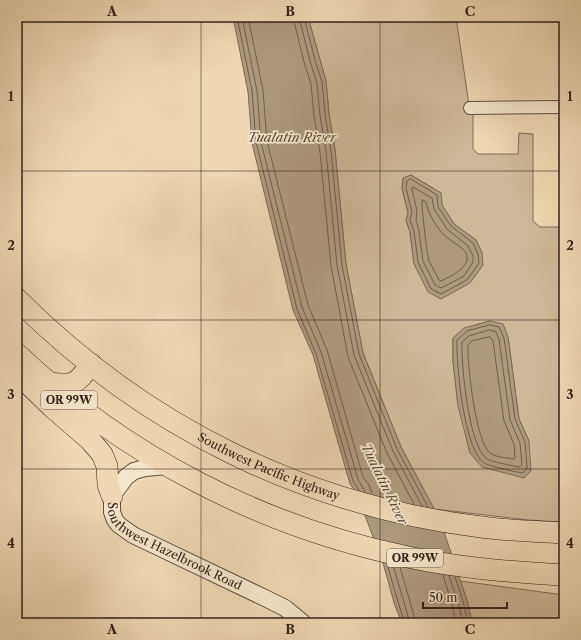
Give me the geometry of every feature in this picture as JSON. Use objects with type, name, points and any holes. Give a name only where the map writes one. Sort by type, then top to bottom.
[{"type":"highway","name":"Southwest Pacific Highway","points":[[17,299],[36,317],[117,385],[163,416],[199,436],[270,471],[343,498],[401,513],[471,526],[564,533]]},
{"type":"highway","name":"OR 99W","points":[[17,354],[49,383],[93,418],[143,452],[221,495],[301,528],[347,542],[407,557],[480,569],[564,575]]},
{"type":"highway","points":[[49,383],[63,385],[73,383],[79,380],[91,364]]},
{"type":"highway","points":[[17,373],[52,407],[90,440],[102,454],[107,466],[108,485],[112,496]]},
{"type":"street","points":[[470,108],[564,106]]},
{"type":"street","name":"Southwest Hazelbrook Road","points":[[166,466],[145,468],[134,471],[126,477],[112,496],[112,512],[119,525],[127,531],[285,608],[303,623]]},
{"type":"shaded area","points":[[308,17],[456,17],[469,105],[473,113],[473,149],[478,154],[518,154],[519,133],[533,134],[533,221],[540,227],[564,227],[564,522],[528,520],[434,509],[401,447],[363,353],[346,264],[335,150],[329,114],[326,81]],"holes":[[[411,175],[441,193],[442,205],[454,224],[476,240],[482,253],[414,264],[410,232],[406,220],[408,213],[402,188],[403,179]],[[490,321],[508,337],[519,419],[529,441],[458,406],[453,361],[453,338],[465,328]]]},
{"type":"shaded area","points":[[460,581],[564,595],[564,623],[472,623],[467,600]]},
{"type":"water","name":"Tualatin River","points":[[233,17],[308,17],[326,81],[329,114],[335,150],[346,264],[363,353],[401,447],[440,520],[467,600],[472,623],[402,623],[395,606],[383,563],[356,492],[350,484],[313,355],[293,310],[252,143],[248,92]]},
{"type":"water","points":[[411,175],[441,193],[442,205],[454,224],[476,240],[482,253],[483,265],[470,283],[441,299],[428,292],[414,264],[410,232],[406,220],[408,213],[402,188],[403,178]]},
{"type":"water","points":[[490,321],[503,324],[508,337],[519,419],[529,441],[531,471],[524,478],[482,467],[470,453],[458,406],[453,361],[453,338],[464,328]]}]
